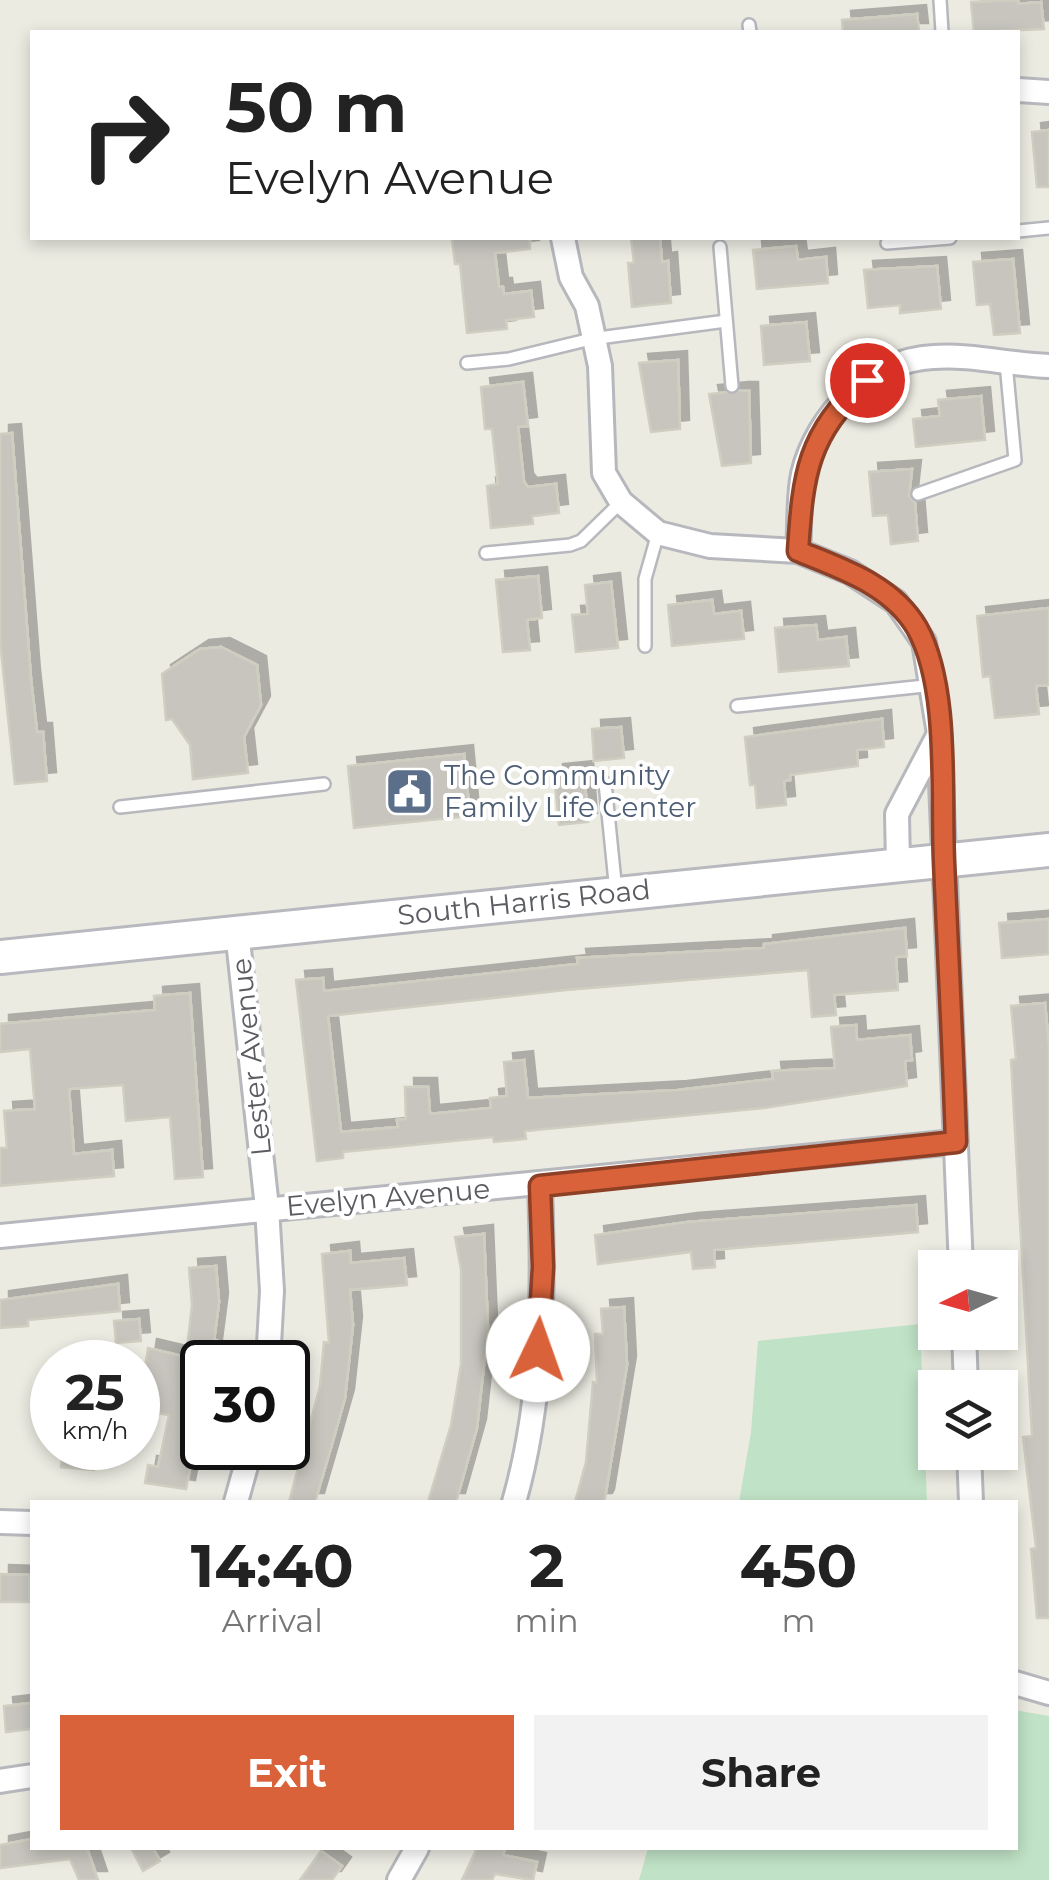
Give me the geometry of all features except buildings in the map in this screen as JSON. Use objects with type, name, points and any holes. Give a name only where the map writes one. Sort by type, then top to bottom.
[{"type":"main road","name":"South Harris Road","points":[[0,958],[1049,850]]},
{"type":"street","points":[[1020,90],[1049,92]]},
{"type":"street","points":[[563,240],[572,276],[586,306],[600,366],[604,473],[621,502],[658,532],[710,546],[798,551],[850,572],[896,602],[924,642],[939,734],[959,1250]]},
{"type":"street","points":[[798,551],[804,474],[823,426],[859,387],[892,367],[932,356],[1049,366]]},
{"type":"street","points":[[898,864],[897,814],[939,734]]},
{"type":"street","name":"Lester Avenue","points":[[238,931],[267,1208],[272,1290],[269,1340]]},
{"type":"street","name":"Evelyn Avenue","points":[[0,1236],[267,1208],[540,1186],[956,1142]]},
{"type":"street","points":[[514,1500],[538,1350],[543,1267],[540,1186]]},
{"type":"street","points":[[237,1500],[245,1470]]},
{"type":"street","points":[[970,1470],[972,1500]]},
{"type":"street","points":[[0,1522],[30,1524]]},
{"type":"street","points":[[1018,1683],[1049,1693]]},
{"type":"street","points":[[0,1782],[30,1776]]},
{"type":"street","points":[[399,1880],[416,1850]]},
{"type":"lane","points":[[940,0],[942,30]]},
{"type":"lane","points":[[1020,231],[1049,228]]},
{"type":"lane","points":[[887,243],[925,240]]},
{"type":"lane","points":[[720,248],[732,386]]},
{"type":"lane","points":[[467,363],[509,359],[592,339],[726,321]]},
{"type":"lane","points":[[918,494],[1015,460],[1006,363]]},
{"type":"lane","points":[[486,553],[570,545],[582,540],[621,502]]},
{"type":"lane","points":[[645,646],[645,579],[658,532]]},
{"type":"lane","points":[[737,706],[934,685]]},
{"type":"lane","points":[[606,783],[616,892]]},
{"type":"lane","points":[[120,807],[324,784]]},
{"type":"green space","points":[[918,1324],[922,1370],[918,1370],[918,1470],[926,1470],[927,1500],[739,1500],[751,1432],[758,1341]]},
{"type":"green space","points":[[1018,1711],[1049,1716],[1049,1880],[639,1880],[647,1850],[1018,1850]]},
{"type":"place","name":"The Community Family Life Center","points":[[409,791]]},
{"type":"route","points":[[538,1350],[543,1267],[540,1186],[956,1142],[939,734],[930,662],[917,628],[896,602],[850,572],[798,551],[804,474],[823,426],[867,380]]}]
